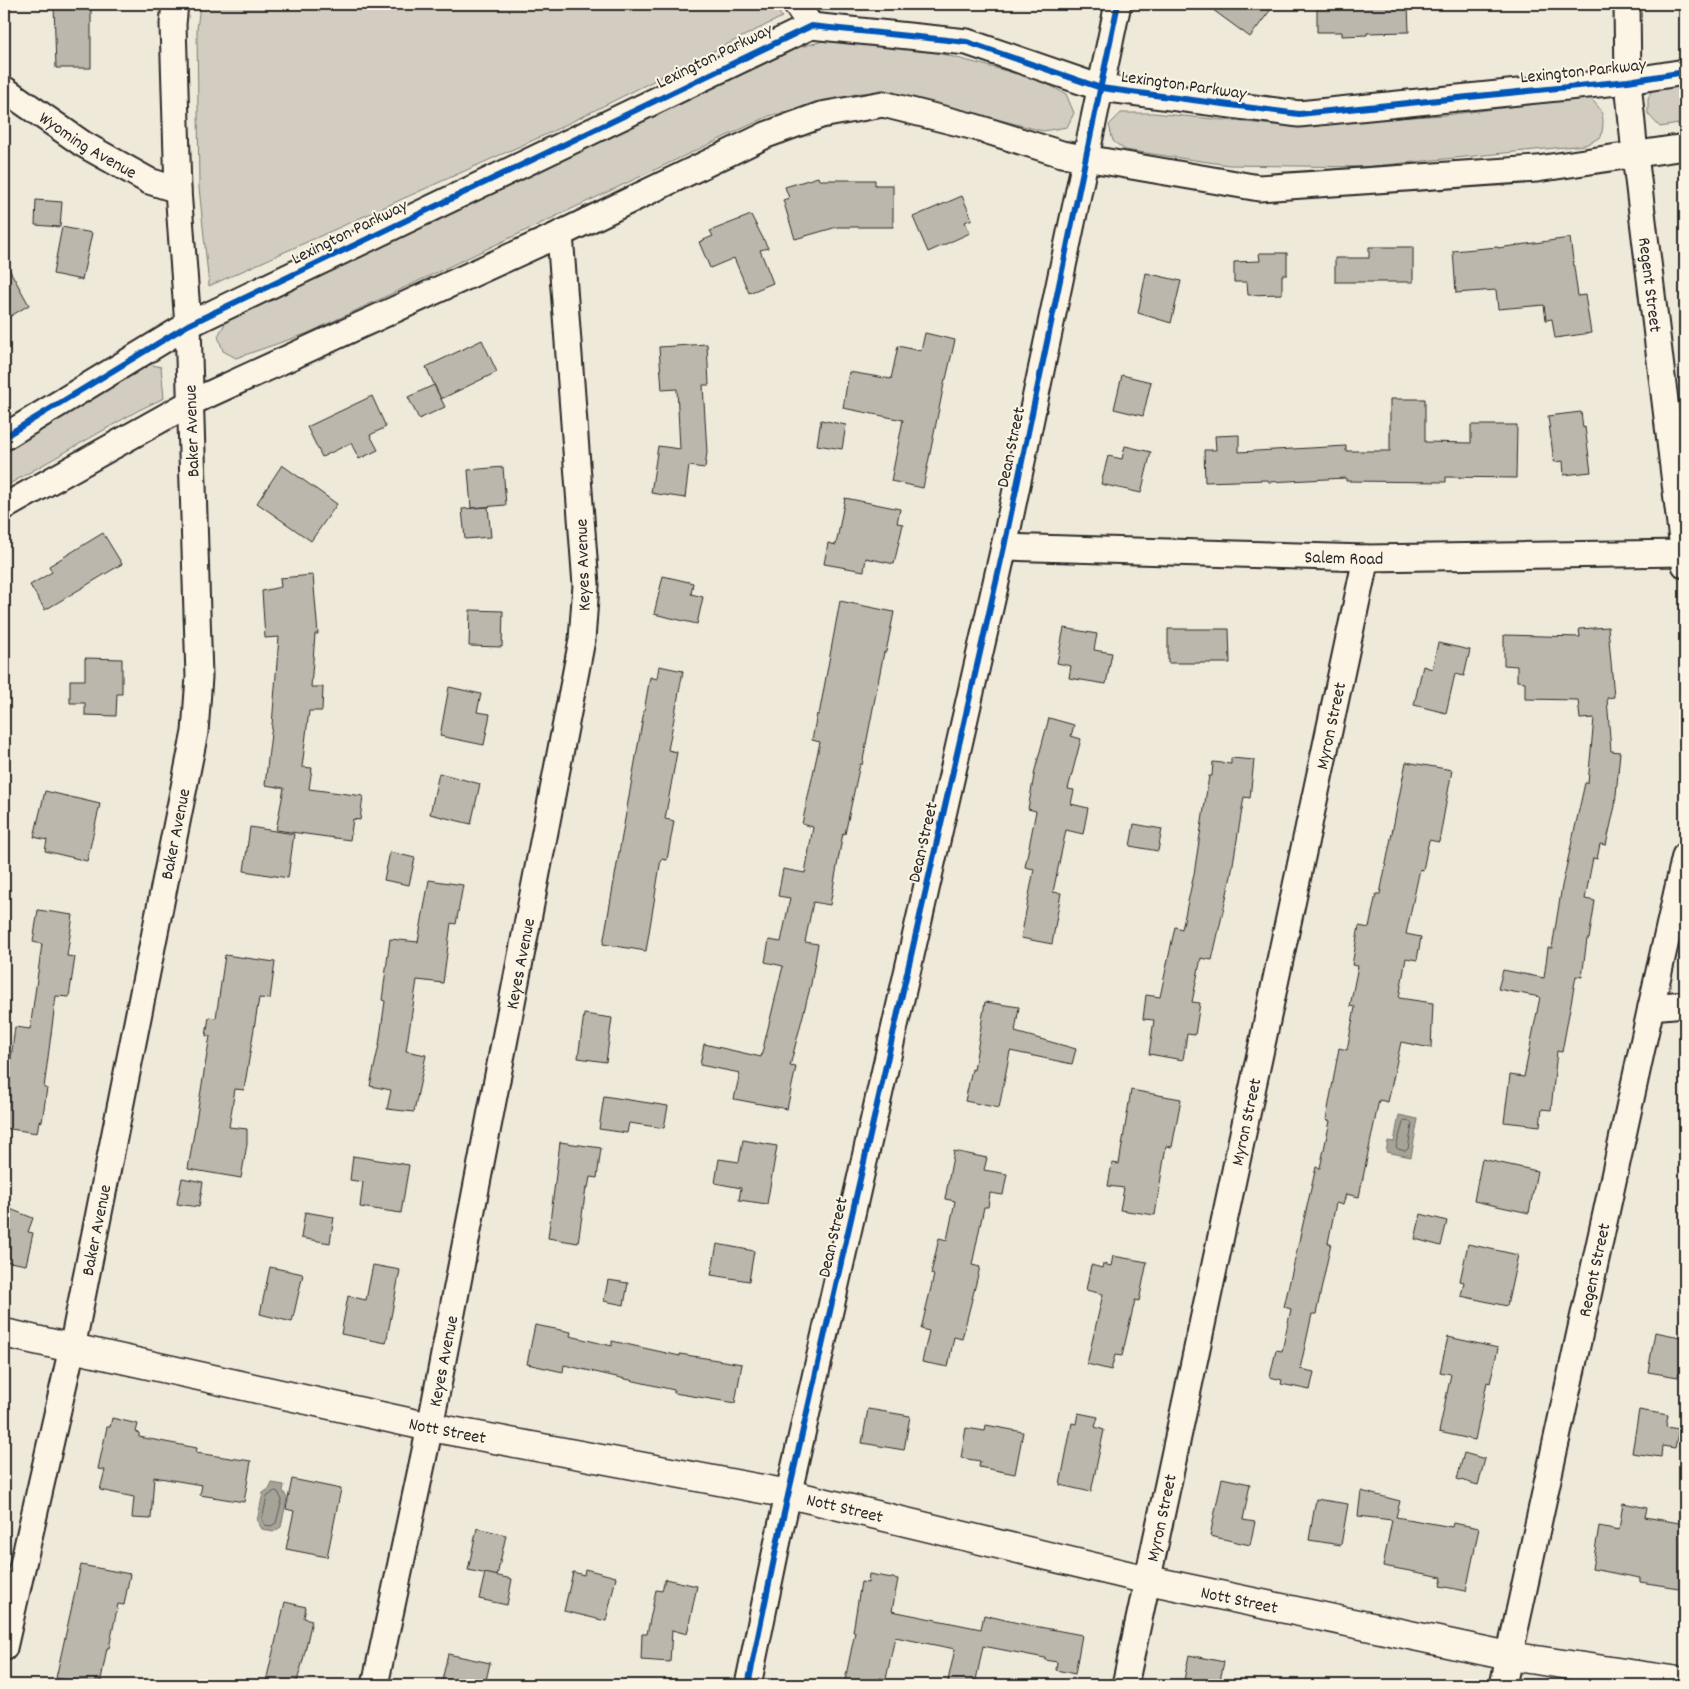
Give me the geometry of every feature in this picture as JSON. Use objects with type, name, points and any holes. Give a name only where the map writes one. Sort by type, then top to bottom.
[{"type":"main road","name":"Nott Street","points":[[4,1334],[430,1427],[789,1494],[1148,1580],[1509,1656],[1685,1682]]},
{"type":"street","name":"Baker Avenue","points":[[4,1648],[72,1348],[195,732],[198,676],[188,325],[178,190],[172,24],[175,4]]},
{"type":"street","points":[[796,4],[811,26]]},
{"type":"street","name":"Dean Street","points":[[748,1685],[789,1494],[1004,547],[1118,4]]},
{"type":"street","name":"Regent Street","points":[[1627,4],[1628,81],[1635,155],[1684,559]]},
{"type":"street","name":"Lexington Parkway","points":[[4,437],[188,325],[811,26],[967,42],[1101,88],[1298,114],[1628,81],[1685,72]]},
{"type":"street","name":"Wyoming Avenue","points":[[4,89],[83,144],[149,181],[178,190]]},
{"type":"street","points":[[4,508],[190,403],[560,234],[766,135],[821,115],[883,104],[976,127],[1062,154],[1259,188],[1537,169],[1685,147]]},
{"type":"street","name":"Keyes Avenue","points":[[375,1685],[430,1427],[582,640],[586,584],[560,234]]},
{"type":"street","name":"Salem Road","points":[[1004,547],[1366,558],[1684,559]]},
{"type":"street","name":"Myron Street","points":[[1125,1685],[1366,558]]},
{"type":"street","name":"Regent Street","points":[[1503,1685],[1685,856]]},
{"type":"street","points":[[1651,1007],[1685,1004]]},
{"type":"shaded area","points":[[200,4],[773,4],[782,17],[549,133],[209,286],[199,187],[197,30]]},
{"type":"shaded area","points":[[839,37],[938,53],[1037,79],[1066,94],[1074,113],[1067,127],[1043,131],[910,97],[860,93],[769,116],[308,333],[236,358],[223,351],[218,336],[227,320],[800,47]]},
{"type":"shaded area","points":[[1685,82],[1685,123],[1660,127],[1648,114],[1648,99],[1653,87]]},
{"type":"shaded area","points":[[1589,97],[1598,106],[1603,124],[1601,137],[1585,145],[1364,167],[1229,165],[1125,150],[1113,141],[1109,125],[1121,113],[1153,113],[1274,125],[1446,115]]},
{"type":"shaded area","points":[[148,364],[161,367],[164,398],[139,410],[4,487],[4,448]]},
{"type":"water","points":[[1399,1115],[1418,1119],[1411,1157],[1386,1152],[1388,1141],[1394,1142]]},
{"type":"water","points":[[272,1483],[284,1485],[283,1491],[287,1498],[281,1527],[273,1532],[262,1529],[257,1521],[263,1493],[270,1488]]},
{"type":"building","points":[[54,4],[91,4],[91,68],[56,68]]},
{"type":"building","points":[[1205,4],[1275,4],[1250,37]]},
{"type":"building","points":[[1317,4],[1408,4],[1409,32],[1367,33],[1367,35],[1342,36],[1342,32],[1317,32]]},
{"type":"building","points":[[818,177],[819,180],[875,180],[875,185],[893,185],[893,227],[837,227],[795,239],[783,200],[789,198],[785,187]]},
{"type":"building","points":[[962,196],[972,219],[965,222],[970,233],[928,252],[913,217]]},
{"type":"building","points":[[36,200],[62,202],[60,227],[35,225]]},
{"type":"building","points":[[751,215],[768,248],[760,250],[773,283],[749,293],[734,258],[710,268],[699,242],[713,236],[710,231]]},
{"type":"building","points":[[62,227],[92,233],[82,280],[53,274]]},
{"type":"building","points":[[1570,238],[1578,296],[1585,295],[1591,333],[1555,338],[1552,319],[1546,320],[1544,305],[1498,309],[1496,290],[1456,293],[1453,251],[1498,248]]},
{"type":"building","points":[[1369,247],[1413,247],[1413,282],[1335,282],[1335,258],[1369,258]]},
{"type":"building","points":[[1259,253],[1287,253],[1287,275],[1282,275],[1282,294],[1248,295],[1247,282],[1234,282],[1234,262],[1260,261]]},
{"type":"building","points":[[4,260],[29,305],[4,320]]},
{"type":"building","points":[[1146,273],[1181,281],[1171,323],[1138,313]]},
{"type":"building","points":[[925,333],[955,340],[945,379],[923,488],[891,481],[903,420],[843,408],[849,372],[891,379],[898,346],[921,351]]},
{"type":"building","points":[[482,340],[497,372],[441,399],[426,367]]},
{"type":"building","points":[[707,344],[709,385],[703,385],[707,452],[705,468],[689,466],[685,498],[651,493],[658,446],[680,449],[677,389],[662,390],[659,347]]},
{"type":"building","points":[[1122,375],[1151,382],[1143,416],[1114,409]]},
{"type":"building","points":[[434,385],[445,407],[419,419],[408,397]]},
{"type":"building","points":[[372,396],[386,427],[370,435],[378,450],[359,459],[351,443],[322,457],[307,427]]},
{"type":"building","points":[[1390,399],[1425,399],[1425,442],[1471,443],[1471,425],[1517,425],[1516,478],[1446,477],[1446,482],[1346,481],[1346,478],[1269,482],[1268,480],[1205,482],[1204,450],[1216,450],[1215,436],[1239,435],[1239,452],[1346,446],[1346,451],[1390,451]]},
{"type":"building","points":[[1581,412],[1591,472],[1564,475],[1563,461],[1554,462],[1548,416]]},
{"type":"building","points":[[821,420],[846,425],[842,449],[817,445]]},
{"type":"building","points":[[1125,446],[1151,452],[1141,493],[1101,484],[1108,456],[1122,459]]},
{"type":"building","points":[[282,465],[337,504],[311,541],[257,503]]},
{"type":"building","points":[[503,467],[506,505],[471,508],[468,470]]},
{"type":"building","points":[[845,498],[900,509],[897,523],[903,524],[894,564],[866,558],[864,571],[824,564],[828,543],[836,545]]},
{"type":"building","points":[[488,507],[491,537],[465,539],[462,509]]},
{"type":"building","points":[[103,533],[122,564],[45,610],[30,585],[52,572],[49,566]]},
{"type":"building","points":[[313,575],[318,634],[315,634],[311,687],[323,687],[322,711],[309,711],[302,767],[312,768],[309,789],[363,796],[360,820],[353,819],[350,840],[276,830],[284,788],[265,785],[279,637],[265,638],[262,591],[281,587],[280,578]]},
{"type":"building","points":[[663,576],[693,583],[691,594],[703,597],[697,624],[654,614]]},
{"type":"building","points":[[840,601],[894,612],[886,652],[884,652],[862,765],[860,764],[845,834],[843,833],[830,905],[813,902],[805,942],[818,944],[811,984],[790,1066],[796,1067],[787,1109],[734,1099],[740,1073],[700,1065],[704,1044],[761,1057],[783,966],[765,962],[769,940],[781,942],[790,898],[778,896],[783,869],[805,873],[813,827],[802,824],[820,742],[812,740],[817,714],[819,715]]},
{"type":"building","points":[[470,610],[503,611],[502,647],[469,646]]},
{"type":"building","points":[[1608,627],[1614,697],[1607,698],[1611,751],[1620,752],[1615,806],[1606,845],[1600,844],[1597,859],[1593,858],[1585,899],[1595,901],[1582,977],[1576,976],[1562,1052],[1557,1051],[1551,1110],[1542,1109],[1540,1126],[1504,1122],[1510,1075],[1524,1077],[1540,997],[1498,989],[1503,970],[1544,978],[1548,948],[1552,948],[1562,886],[1585,783],[1588,783],[1594,718],[1580,719],[1578,700],[1525,699],[1525,682],[1517,681],[1517,666],[1504,665],[1504,635],[1580,637],[1579,629]]},
{"type":"building","points":[[1064,628],[1097,634],[1094,650],[1112,653],[1106,684],[1069,678],[1071,666],[1057,663]]},
{"type":"building","points":[[1168,629],[1229,629],[1230,663],[1168,663]]},
{"type":"building","points":[[1438,643],[1470,650],[1464,676],[1455,674],[1446,713],[1414,705],[1423,666],[1432,669]]},
{"type":"building","points":[[85,658],[122,659],[122,694],[117,694],[116,716],[85,715],[85,703],[70,703],[70,680],[85,680]]},
{"type":"building","points":[[659,666],[683,671],[668,750],[677,752],[665,819],[674,821],[667,860],[661,859],[646,951],[603,944],[650,677],[657,679]]},
{"type":"building","points":[[449,687],[481,694],[477,712],[490,714],[484,745],[440,736]]},
{"type":"building","points":[[1049,718],[1074,725],[1071,736],[1081,739],[1068,789],[1074,790],[1071,804],[1088,808],[1083,834],[1066,830],[1053,892],[1061,893],[1052,944],[1021,938],[1034,869],[1025,867],[1036,811],[1028,809],[1035,770]]},
{"type":"building","points":[[1231,758],[1254,760],[1250,798],[1244,797],[1231,876],[1212,960],[1201,958],[1192,1002],[1200,1003],[1195,1035],[1187,1034],[1183,1060],[1149,1054],[1154,1020],[1143,1019],[1146,995],[1160,997],[1175,927],[1182,929],[1194,874],[1209,776],[1212,776],[1213,762],[1231,764]]},
{"type":"building","points":[[1406,762],[1452,770],[1439,842],[1429,840],[1423,870],[1420,869],[1406,934],[1421,937],[1417,960],[1406,958],[1399,998],[1433,1003],[1431,1048],[1401,1042],[1388,1102],[1379,1100],[1359,1197],[1346,1194],[1343,1205],[1336,1203],[1328,1243],[1331,1243],[1316,1314],[1312,1314],[1300,1369],[1314,1372],[1310,1390],[1281,1384],[1282,1380],[1270,1377],[1276,1350],[1282,1351],[1291,1309],[1284,1307],[1316,1167],[1320,1168],[1330,1121],[1326,1120],[1339,1048],[1347,1050],[1355,1007],[1350,1006],[1358,966],[1352,965],[1359,926],[1369,928],[1376,894],[1380,894]]},
{"type":"building","points":[[439,773],[480,784],[471,824],[430,814]]},
{"type":"building","points":[[45,791],[100,804],[87,861],[45,851],[47,840],[34,837]]},
{"type":"building","points":[[1134,824],[1162,829],[1158,851],[1130,846]]},
{"type":"building","points":[[250,827],[294,834],[288,878],[244,871]]},
{"type":"building","points":[[390,852],[415,858],[409,885],[384,880]]},
{"type":"building","points":[[429,880],[463,885],[456,924],[451,923],[443,983],[417,980],[406,1051],[426,1055],[414,1112],[387,1109],[391,1090],[370,1086],[379,1045],[385,1001],[382,1000],[390,939],[418,942]]},
{"type":"building","points":[[38,910],[73,915],[67,956],[75,957],[69,997],[56,996],[44,1088],[47,1088],[42,1122],[39,1121],[37,1133],[4,1128],[4,1082],[8,1082],[15,1027],[30,1029],[42,944],[33,942]]},
{"type":"building","points":[[225,955],[275,962],[270,999],[259,998],[244,1090],[235,1089],[229,1127],[247,1129],[247,1144],[241,1178],[188,1169],[210,1036],[206,1036],[209,1017],[216,1018]]},
{"type":"building","points":[[985,1002],[1019,1007],[1015,1032],[1076,1049],[1072,1064],[1010,1051],[999,1108],[965,1101],[972,1069],[974,1070]]},
{"type":"building","points":[[584,1014],[612,1018],[606,1062],[578,1058]]},
{"type":"building","points":[[1131,1090],[1181,1099],[1172,1147],[1166,1146],[1155,1215],[1120,1210],[1124,1188],[1108,1186],[1112,1163],[1119,1164]]},
{"type":"building","points":[[604,1096],[668,1106],[664,1128],[629,1123],[627,1133],[599,1129]]},
{"type":"building","points":[[743,1140],[777,1146],[767,1204],[739,1200],[741,1188],[715,1183],[719,1159],[739,1162]]},
{"type":"building","points":[[560,1142],[601,1148],[597,1178],[590,1177],[588,1188],[586,1188],[578,1243],[548,1238]]},
{"type":"building","points":[[954,1151],[987,1158],[984,1170],[1007,1174],[1003,1195],[990,1193],[988,1207],[984,1207],[972,1265],[980,1267],[962,1339],[954,1337],[948,1367],[922,1362],[929,1331],[921,1329],[934,1275],[931,1274],[939,1238],[947,1240],[955,1201],[945,1199]]},
{"type":"building","points":[[353,1156],[409,1165],[401,1213],[360,1207],[363,1182],[350,1180]]},
{"type":"building","points":[[1482,1159],[1537,1171],[1529,1213],[1474,1201]]},
{"type":"building","points":[[182,1178],[203,1182],[199,1207],[177,1204]]},
{"type":"building","points":[[10,1209],[33,1218],[28,1232],[33,1233],[26,1265],[4,1261],[4,1227]]},
{"type":"building","points":[[305,1212],[334,1217],[330,1243],[301,1238]]},
{"type":"building","points":[[1421,1214],[1447,1221],[1441,1246],[1415,1239]]},
{"type":"building","points":[[717,1244],[754,1251],[749,1281],[711,1275]]},
{"type":"building","points":[[1468,1244],[1518,1255],[1507,1306],[1461,1296],[1464,1282],[1460,1281]]},
{"type":"building","points":[[1113,1256],[1147,1262],[1139,1301],[1135,1300],[1122,1356],[1115,1355],[1111,1370],[1087,1364],[1103,1294],[1086,1290],[1091,1265],[1102,1268],[1103,1264],[1111,1266]]},
{"type":"building","points":[[373,1265],[400,1270],[386,1343],[341,1334],[348,1296],[366,1300]]},
{"type":"building","points":[[270,1267],[303,1274],[292,1322],[260,1314]]},
{"type":"building","points":[[608,1280],[628,1283],[624,1305],[604,1301]]},
{"type":"building","points":[[535,1325],[571,1332],[570,1336],[612,1346],[612,1341],[680,1356],[680,1354],[742,1364],[735,1403],[674,1393],[674,1390],[564,1365],[563,1372],[527,1364]]},
{"type":"building","points":[[1655,1332],[1685,1338],[1685,1373],[1679,1372],[1678,1377],[1648,1372]]},
{"type":"building","points":[[1448,1337],[1498,1348],[1490,1383],[1487,1382],[1475,1440],[1439,1432],[1451,1374],[1440,1372]]},
{"type":"building","points":[[868,1409],[910,1416],[904,1450],[862,1443]]},
{"type":"building","points":[[1639,1410],[1668,1415],[1666,1427],[1679,1429],[1675,1448],[1662,1446],[1661,1457],[1632,1453]]},
{"type":"building","points":[[1078,1413],[1098,1417],[1095,1427],[1104,1430],[1091,1492],[1060,1485],[1072,1423],[1076,1424]]},
{"type":"building","points":[[112,1418],[138,1424],[136,1432],[139,1433],[139,1437],[197,1448],[196,1453],[251,1461],[244,1502],[200,1495],[202,1485],[154,1477],[151,1519],[132,1518],[134,1497],[100,1490],[105,1470],[98,1469],[107,1427],[110,1427]]},
{"type":"building","points":[[986,1425],[1023,1432],[1015,1474],[979,1467],[980,1461],[961,1458],[966,1428],[985,1431]]},
{"type":"building","points":[[1464,1453],[1485,1459],[1478,1485],[1457,1479]]},
{"type":"building","points":[[1222,1478],[1250,1484],[1243,1520],[1255,1522],[1250,1545],[1210,1536]]},
{"type":"building","points":[[292,1479],[341,1489],[327,1557],[286,1549],[294,1511],[286,1509]]},
{"type":"building","points":[[1361,1491],[1400,1501],[1396,1517],[1452,1527],[1453,1523],[1479,1528],[1466,1591],[1440,1586],[1442,1577],[1383,1566],[1392,1520],[1358,1516]]},
{"type":"building","points":[[1316,1499],[1348,1504],[1341,1545],[1309,1540]]},
{"type":"building","points":[[1623,1503],[1647,1508],[1645,1517],[1685,1524],[1685,1589],[1640,1582],[1640,1578],[1592,1569],[1599,1526],[1619,1530]]},
{"type":"building","points":[[477,1528],[506,1535],[497,1576],[468,1570]]},
{"type":"building","points":[[81,1565],[130,1574],[124,1605],[118,1604],[100,1685],[56,1678]]},
{"type":"building","points":[[585,1569],[616,1577],[606,1621],[564,1611],[573,1572],[584,1575]]},
{"type":"building","points":[[485,1573],[512,1579],[507,1605],[479,1599]]},
{"type":"building","points":[[869,1574],[898,1579],[892,1611],[981,1629],[984,1615],[1082,1635],[1075,1674],[1056,1670],[1057,1662],[1045,1660],[1045,1658],[983,1646],[975,1685],[947,1685],[955,1649],[895,1637],[886,1679],[880,1678],[879,1685],[844,1685],[855,1632],[853,1632],[861,1582],[868,1583]]},
{"type":"building","points":[[665,1579],[697,1586],[687,1634],[672,1630],[670,1662],[641,1660],[642,1634],[647,1634],[656,1590],[662,1591]]},
{"type":"building","points":[[285,1602],[306,1607],[304,1618],[312,1620],[303,1660],[296,1685],[265,1685]]},
{"type":"building","points":[[448,1654],[490,1663],[485,1685],[441,1685]]},
{"type":"building","points":[[1189,1655],[1224,1662],[1219,1685],[1183,1685]]},
{"type":"cycle path","points":[[748,1685],[779,1535],[1004,547],[1118,4]]},
{"type":"cycle path","points":[[4,437],[188,325],[811,26],[967,42],[1101,88],[1299,114],[1628,81],[1685,72]]}]
